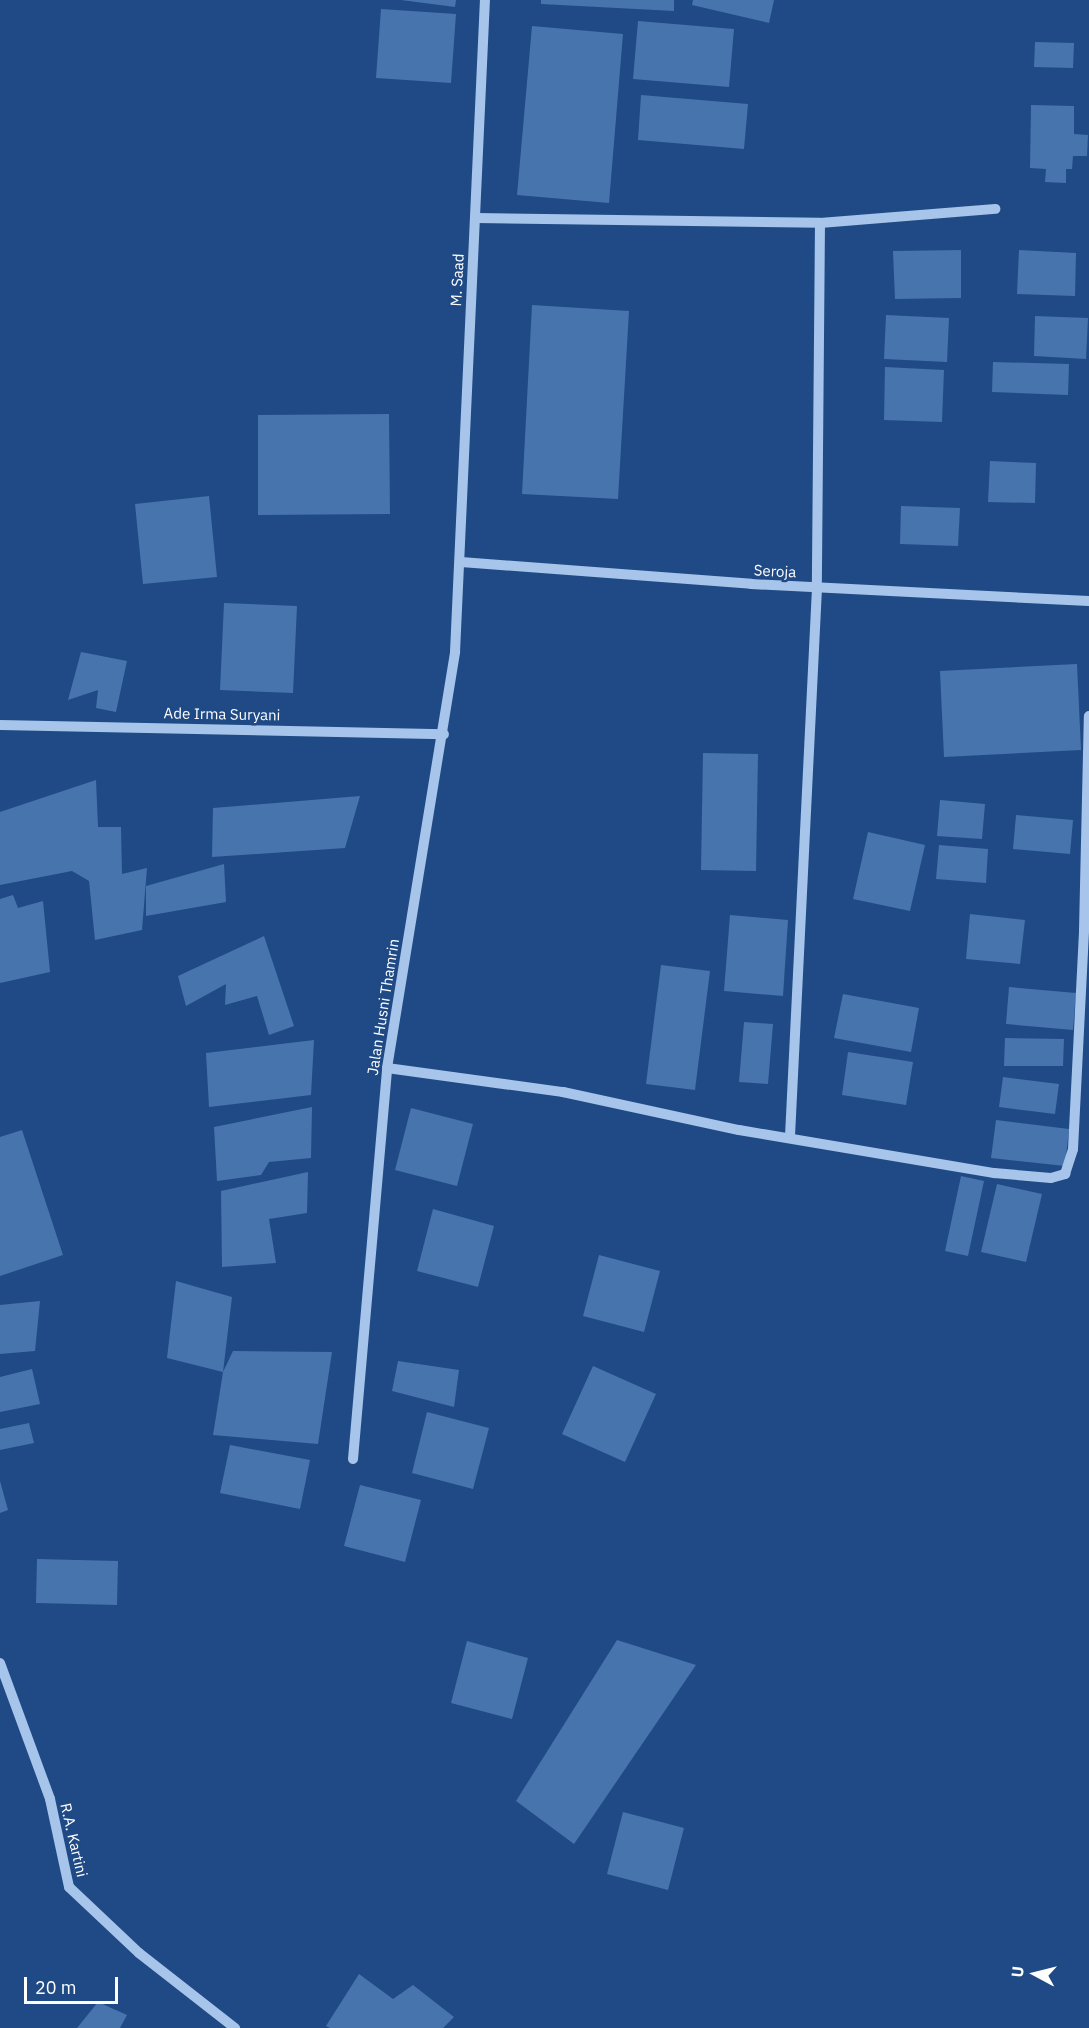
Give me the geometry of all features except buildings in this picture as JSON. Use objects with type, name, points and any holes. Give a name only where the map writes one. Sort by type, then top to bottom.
[{"type":"street","name":"M. Saad","points":[[461,562],[463,422],[476,218],[485,0]]},
{"type":"street","points":[[476,218],[820,223],[995,209]]},
{"type":"street","points":[[790,1136],[818,588],[820,223]]},
{"type":"street","name":"Seroja","points":[[461,562],[818,588],[1089,601]]},
{"type":"street","name":"Jalan Husni Thamrin","points":[[353,1460],[387,1068],[444,734],[461,562]]},
{"type":"street","points":[[387,1068],[562,1092],[739,1130],[790,1136],[994,1173],[1051,1178],[1065,1174],[1073,1149],[1084,930],[1089,716]]},
{"type":"street","name":"Ade Irma Suryani","points":[[0,725],[444,734]]},
{"type":"street","name":"R.A. Kartini","points":[[0,1663],[50,1800],[69,1887],[139,1953],[235,2028]]}]
